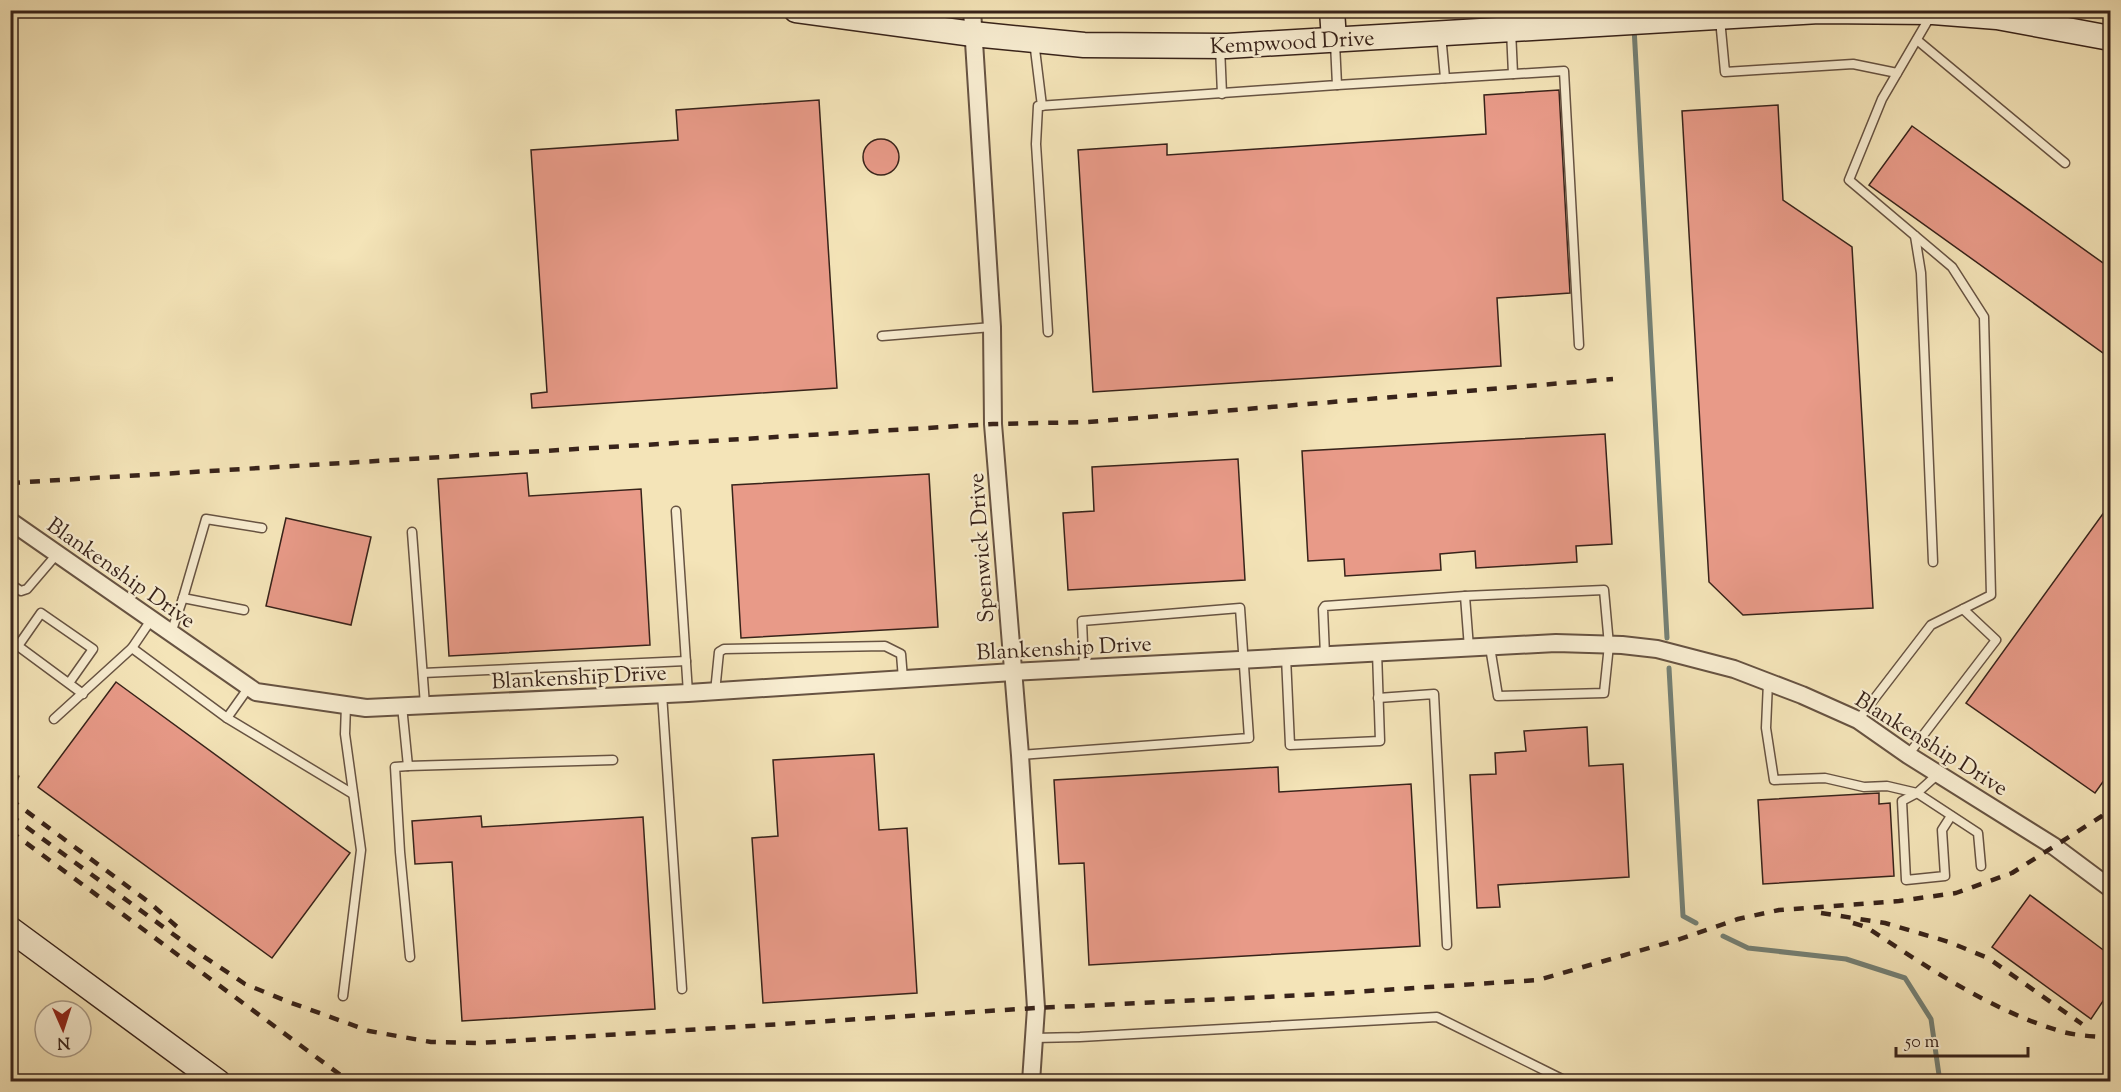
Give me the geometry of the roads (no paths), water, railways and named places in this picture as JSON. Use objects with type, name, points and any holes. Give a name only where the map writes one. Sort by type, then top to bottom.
[{"type":"main road","name":"Kempwood Drive","points":[[796,10],[973,22],[1034,40],[1084,45],[1220,46],[1622,23],[1719,14],[1818,11],[1933,12],[1997,17],[2110,38]]},
{"type":"main road","points":[[1332,10],[1334,40]]},
{"type":"main road","points":[[10,929],[218,1082]]},
{"type":"street","name":"Spenwick Drive","points":[[973,22],[992,327],[993,424],[1020,755],[1036,1008],[1031,1082]]},
{"type":"street","name":"Blankenship Drive","points":[[10,521],[256,692],[366,708],[715,692],[1013,672],[1556,643],[1657,649],[1734,669],[1858,720],[1908,755],[2055,847],[2110,888]]},
{"type":"lane","points":[[1858,720],[1931,625],[1991,595],[1984,317],[1952,267],[1849,180],[1882,99],[1933,12]]},
{"type":"lane","points":[[1719,14],[1725,72],[1852,64],[1897,73]]},
{"type":"lane","points":[[1511,29],[1514,74]]},
{"type":"lane","points":[[1441,33],[1445,78]]},
{"type":"lane","points":[[1034,40],[1042,106]]},
{"type":"lane","points":[[1334,40],[1337,85]]},
{"type":"lane","points":[[1917,40],[2065,163]]},
{"type":"lane","points":[[1220,46],[1222,94]]},
{"type":"lane","points":[[1048,332],[1036,144],[1038,106],[1564,71],[1579,345]]},
{"type":"lane","points":[[1915,236],[1921,273],[1933,562]]},
{"type":"lane","points":[[882,336],[992,327]]},
{"type":"lane","points":[[676,511],[688,693]]},
{"type":"lane","points":[[171,634],[206,519],[262,528]]},
{"type":"lane","points":[[412,532],[425,705]]},
{"type":"lane","points":[[10,584],[21,591],[27,589],[57,554]]},
{"type":"lane","points":[[1325,655],[1323,609],[1326,606],[1602,589],[1605,592],[1609,645],[1604,693],[1498,696],[1490,647]]},
{"type":"lane","points":[[1465,596],[1469,648]]},
{"type":"lane","points":[[183,598],[244,610]]},
{"type":"lane","points":[[1020,755],[1249,738],[1239,608],[1082,621],[1084,669]]},
{"type":"lane","points":[[1908,755],[1996,640],[1963,609]]},
{"type":"lane","points":[[69,683],[93,649],[42,613],[18,646],[83,694]]},
{"type":"lane","points":[[54,719],[132,648],[151,620]]},
{"type":"lane","points":[[715,692],[719,652],[724,649],[885,646],[901,654],[903,679]]},
{"type":"lane","points":[[132,648],[226,718],[353,794]]},
{"type":"lane","points":[[1286,657],[1290,745],[1380,741],[1377,652]]},
{"type":"lane","points":[[423,673],[686,661]]},
{"type":"lane","points":[[1768,682],[1766,728],[1774,780],[1825,778],[1864,787],[1887,786],[1917,793],[1978,833],[1981,866]]},
{"type":"lane","points":[[226,718],[249,687]]},
{"type":"lane","points":[[662,694],[682,989]]},
{"type":"lane","points":[[1378,698],[1434,694],[1447,945]]},
{"type":"lane","points":[[343,996],[361,850],[345,734],[346,705]]},
{"type":"lane","points":[[402,706],[408,766]]},
{"type":"lane","points":[[410,957],[399,852],[395,767],[613,760]]},
{"type":"lane","points":[[1938,773],[1917,793],[1902,801],[1906,880],[1945,876],[1942,830],[1951,816]]},
{"type":"lane","points":[[1034,1038],[1437,1017],[1568,1082]]},
{"type":"waterway","points":[[1634,27],[1667,638]]},
{"type":"waterway","points":[[1669,668],[1683,916],[1696,923]]},
{"type":"waterway","points":[[1723,936],[1748,948],[1846,959],[1905,978],[1931,1019],[1940,1082]]},
{"type":"railway","points":[[10,483],[993,424],[1088,422],[1613,379]]},
{"type":"railway","points":[[10,775],[19,778]]},
{"type":"railway","points":[[10,799],[150,903],[184,933]]},
{"type":"railway","points":[[10,815],[245,984],[369,1031],[431,1042],[479,1043],[1036,1008],[1306,995],[1538,980],[1677,940],[1738,919],[1779,910],[1899,901],[1956,893],[2012,873],[2102,816],[2110,807]]},
{"type":"railway","points":[[10,831],[350,1082]]},
{"type":"railway","points":[[1821,913],[1885,923],[1949,942],[1988,958],[2082,1024]]},
{"type":"railway","points":[[1853,923],[1866,927],[1960,986],[2009,1012],[2066,1033],[2110,1038]]}]
